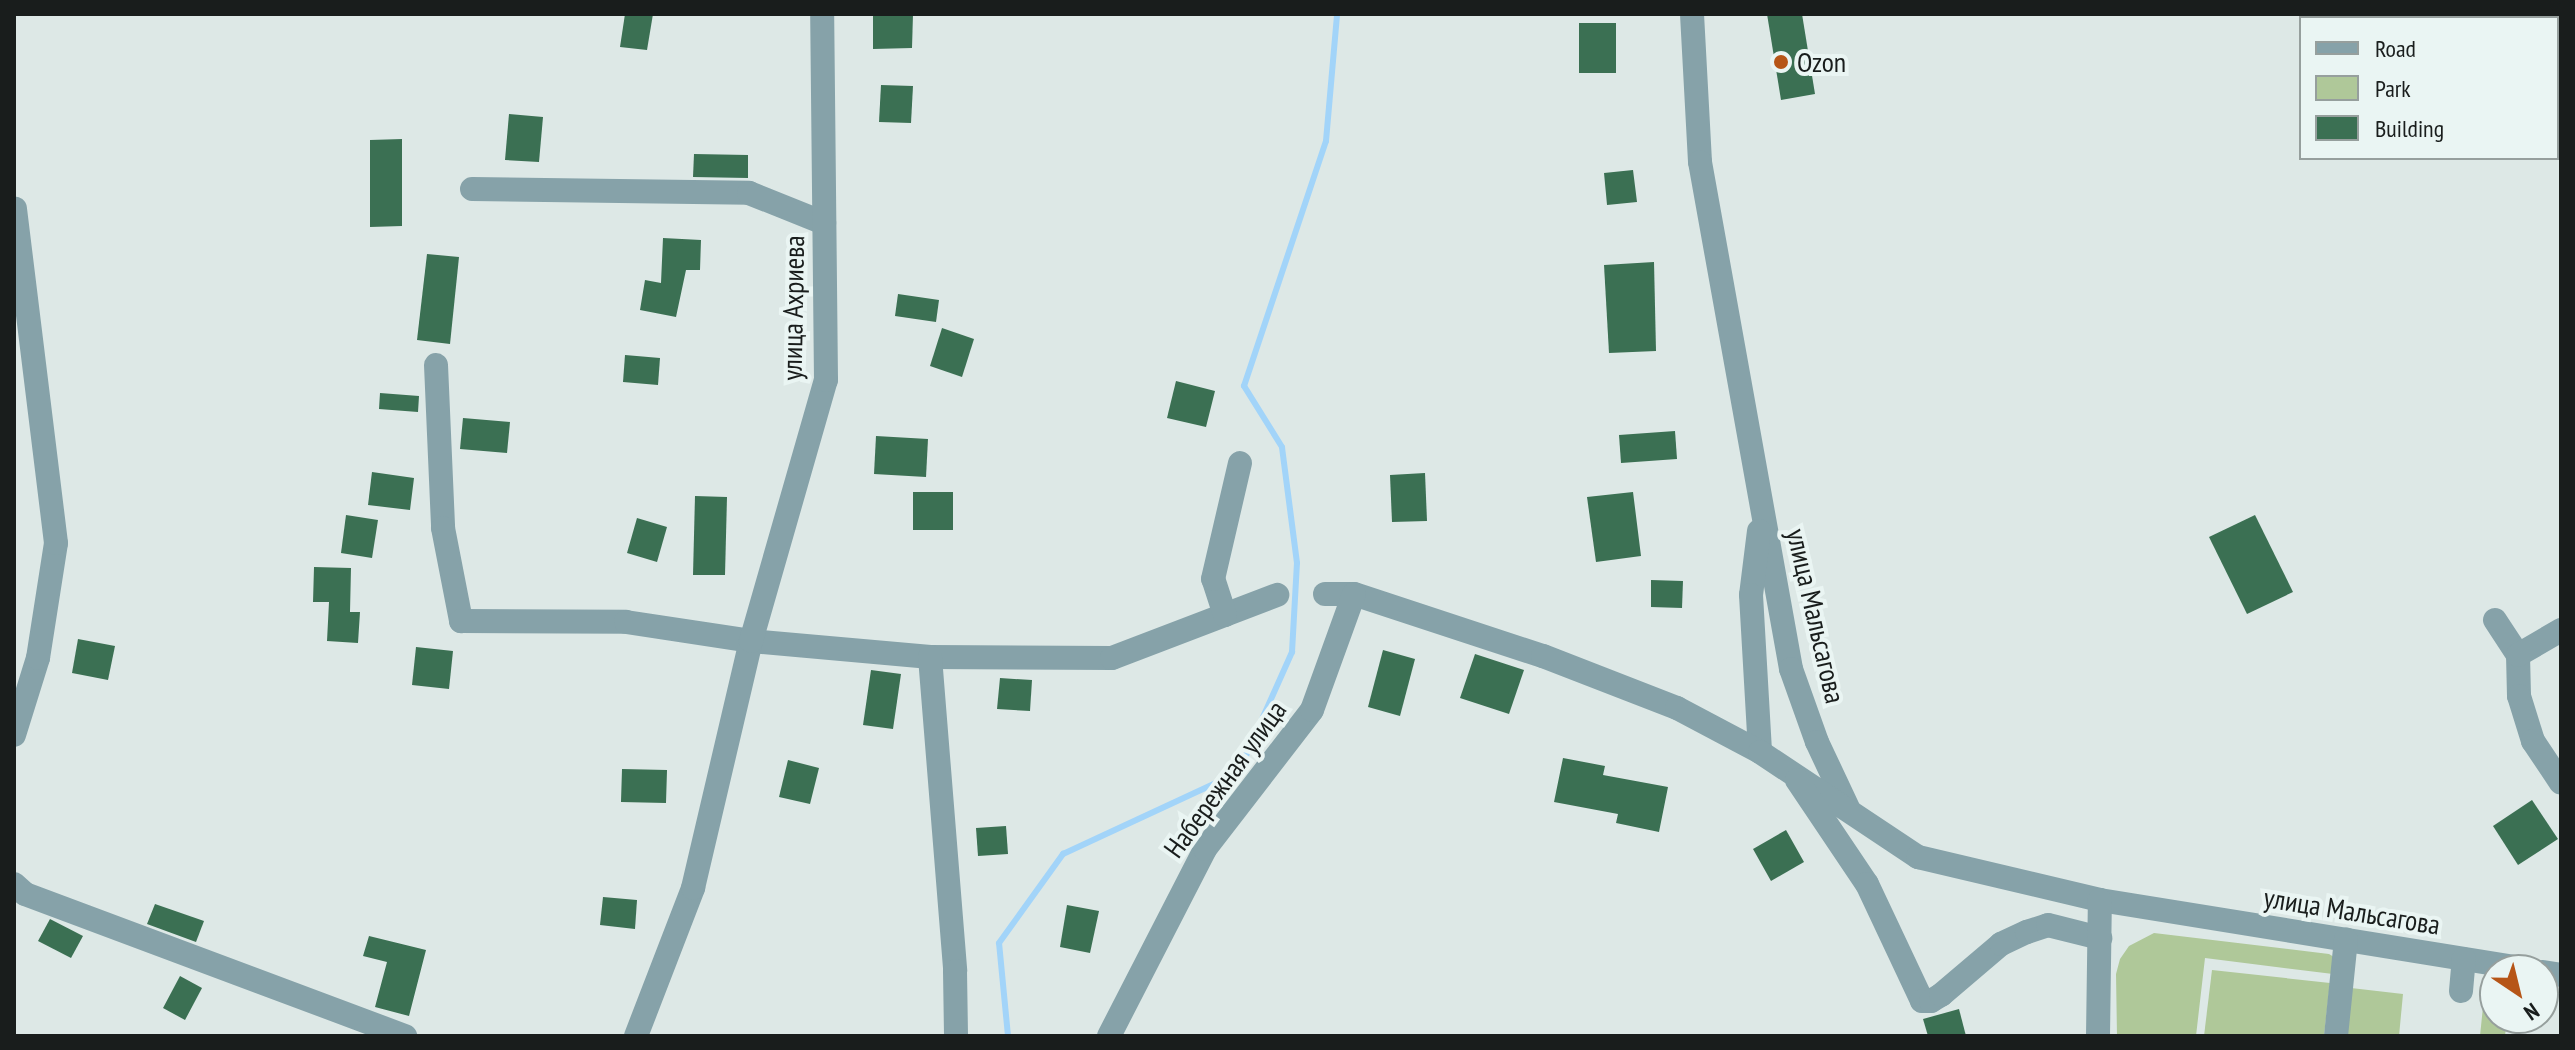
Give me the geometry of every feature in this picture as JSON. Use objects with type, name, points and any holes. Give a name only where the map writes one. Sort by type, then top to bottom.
[{"type":"street","name":"улица Мальсагова","points":[[1692,14],[1700,162],[1791,669],[1817,742],[1849,810],[1918,857],[2100,900],[2479,962]]},
{"type":"street","name":"улица Ахриева","points":[[636,1036],[693,888],[751,641],[826,380],[816,15]]},
{"type":"street","points":[[472,189],[749,193],[824,223]]},
{"type":"street","points":[[14,735],[38,658],[56,543],[15,208]]},
{"type":"street","points":[[436,365],[443,528],[461,621],[626,622],[751,641],[930,657],[1112,658],[1277,595]]},
{"type":"street","points":[[1225,615],[1213,579],[1240,463]]},
{"type":"street","points":[[1760,752],[1751,595],[1761,509]]},
{"type":"street","points":[[1325,594],[1354,594],[1588,673],[1677,708],[1760,752],[1849,810]]},
{"type":"street","name":"Набережная улица","points":[[1109,1036],[1205,849],[1312,710],[1354,594]]},
{"type":"street","points":[[2495,620],[2518,655],[2519,696],[2533,741],[2558,774]]},
{"type":"street","points":[[2518,655],[2561,630]]},
{"type":"street","points":[[930,657],[955,971],[956,1036]]},
{"type":"street","points":[[1793,774],[1867,884],[1922,1001],[1931,1001],[1941,995],[2001,944],[2027,932],[2048,925],[2100,938]]},
{"type":"street","points":[[14,884],[25,894],[405,1036]]},
{"type":"street","points":[[2098,1036],[2100,900]]},
{"type":"street","points":[[2336,1036],[2346,940]]},
{"type":"street","points":[[2461,991],[2464,959]]},
{"type":"green space","points":[[2154,933],[2329,954],[2334,957],[2333,974],[2205,958],[2196,1036],[2117,1036],[2116,974],[2120,959],[2129,946]]},
{"type":"green space","points":[[2212,970],[2330,983],[2324,1036],[2204,1036]]},
{"type":"green space","points":[[2351,988],[2403,994],[2399,1036],[2345,1036]]},
{"type":"green space","points":[[2480,1034],[2505,1034],[2505,1036]]},
{"type":"building","points":[[625,14],[653,14],[647,50],[620,47]]},
{"type":"building","points":[[873,14],[913,14],[912,48],[873,49]]},
{"type":"building","points":[[1767,14],[1802,14],[1815,94],[1781,100]]},
{"type":"building","points":[[1579,23],[1616,23],[1616,73],[1579,73]]},
{"type":"building","points":[[881,85],[913,86],[911,123],[879,122]]},
{"type":"building","points":[[509,114],[543,117],[539,162],[505,160]]},
{"type":"building","points":[[402,139],[402,226],[370,227],[370,140]]},
{"type":"building","points":[[694,154],[748,155],[748,178],[693,177]]},
{"type":"building","points":[[1633,170],[1637,202],[1607,205],[1604,173]]},
{"type":"building","points":[[663,238],[701,240],[700,270],[686,270],[676,317],[640,310],[645,280],[661,283]]},
{"type":"building","points":[[427,254],[459,257],[450,344],[417,340]]},
{"type":"building","points":[[1654,262],[1656,351],[1609,353],[1604,265]]},
{"type":"building","points":[[898,294],[939,300],[936,322],[895,316]]},
{"type":"building","points":[[942,328],[974,339],[962,377],[930,366]]},
{"type":"building","points":[[625,355],[660,358],[658,385],[623,382]]},
{"type":"building","points":[[1176,381],[1215,391],[1206,427],[1167,418]]},
{"type":"building","points":[[380,393],[419,396],[418,412],[379,409]]},
{"type":"building","points":[[463,418],[510,422],[507,453],[460,449]]},
{"type":"building","points":[[1675,431],[1677,459],[1621,463],[1619,435]]},
{"type":"building","points":[[876,436],[928,439],[926,477],[874,474]]},
{"type":"building","points":[[372,472],[414,478],[410,510],[368,505]]},
{"type":"building","points":[[1425,473],[1427,521],[1392,522],[1390,475]]},
{"type":"building","points":[[913,492],[953,492],[953,530],[913,530]]},
{"type":"building","points":[[1633,492],[1641,556],[1596,562],[1587,497]]},
{"type":"building","points":[[695,496],[727,497],[725,575],[693,575]]},
{"type":"building","points":[[346,515],[378,520],[372,558],[341,553]]},
{"type":"building","points":[[2255,515],[2293,592],[2247,614],[2209,537]]},
{"type":"building","points":[[637,518],[667,527],[657,562],[627,553]]},
{"type":"building","points":[[314,567],[351,568],[350,612],[360,612],[358,643],[327,641],[329,602],[313,602]]},
{"type":"building","points":[[1651,580],[1683,581],[1682,608],[1651,607]]},
{"type":"building","points":[[78,639],[115,646],[108,680],[72,673]]},
{"type":"building","points":[[416,647],[453,651],[449,689],[412,685]]},
{"type":"building","points":[[1383,650],[1415,659],[1400,716],[1368,707]]},
{"type":"building","points":[[1475,654],[1524,670],[1509,714],[1460,698]]},
{"type":"building","points":[[871,670],[901,674],[893,729],[863,725]]},
{"type":"building","points":[[1000,678],[1032,680],[1030,711],[997,709]]},
{"type":"building","points":[[1563,758],[1605,766],[1603,775],[1668,787],[1659,832],[1616,823],[1618,814],[1554,802]]},
{"type":"building","points":[[788,760],[819,768],[810,804],[779,797]]},
{"type":"building","points":[[622,769],[667,770],[666,803],[621,802]]},
{"type":"building","points":[[2532,800],[2558,839],[2518,865],[2493,826]]},
{"type":"building","points":[[1006,826],[1008,854],[978,856],[976,828]]},
{"type":"building","points":[[1786,830],[1804,862],[1771,881],[1753,849]]},
{"type":"building","points":[[603,897],[637,900],[635,929],[600,925]]},
{"type":"building","points":[[155,904],[204,921],[196,942],[147,924]]},
{"type":"building","points":[[1067,905],[1099,911],[1090,953],[1060,947]]},
{"type":"building","points":[[50,919],[83,936],[71,958],[38,941]]},
{"type":"building","points":[[369,936],[426,950],[409,1016],[375,1007],[387,962],[363,956]]},
{"type":"building","points":[[180,976],[202,988],[185,1020],[163,1008]]},
{"type":"building","points":[[1959,1009],[1966,1036],[1928,1036],[1923,1019]]},
{"type":"waterway","points":[[1008,1036],[999,943],[1063,854],[1227,778],[1246,755],[1292,652],[1297,563],[1282,447],[1244,386],[1326,141],[1337,14]]},
{"type":"place","name":"Ozon","points":[[1781,62]]}]
